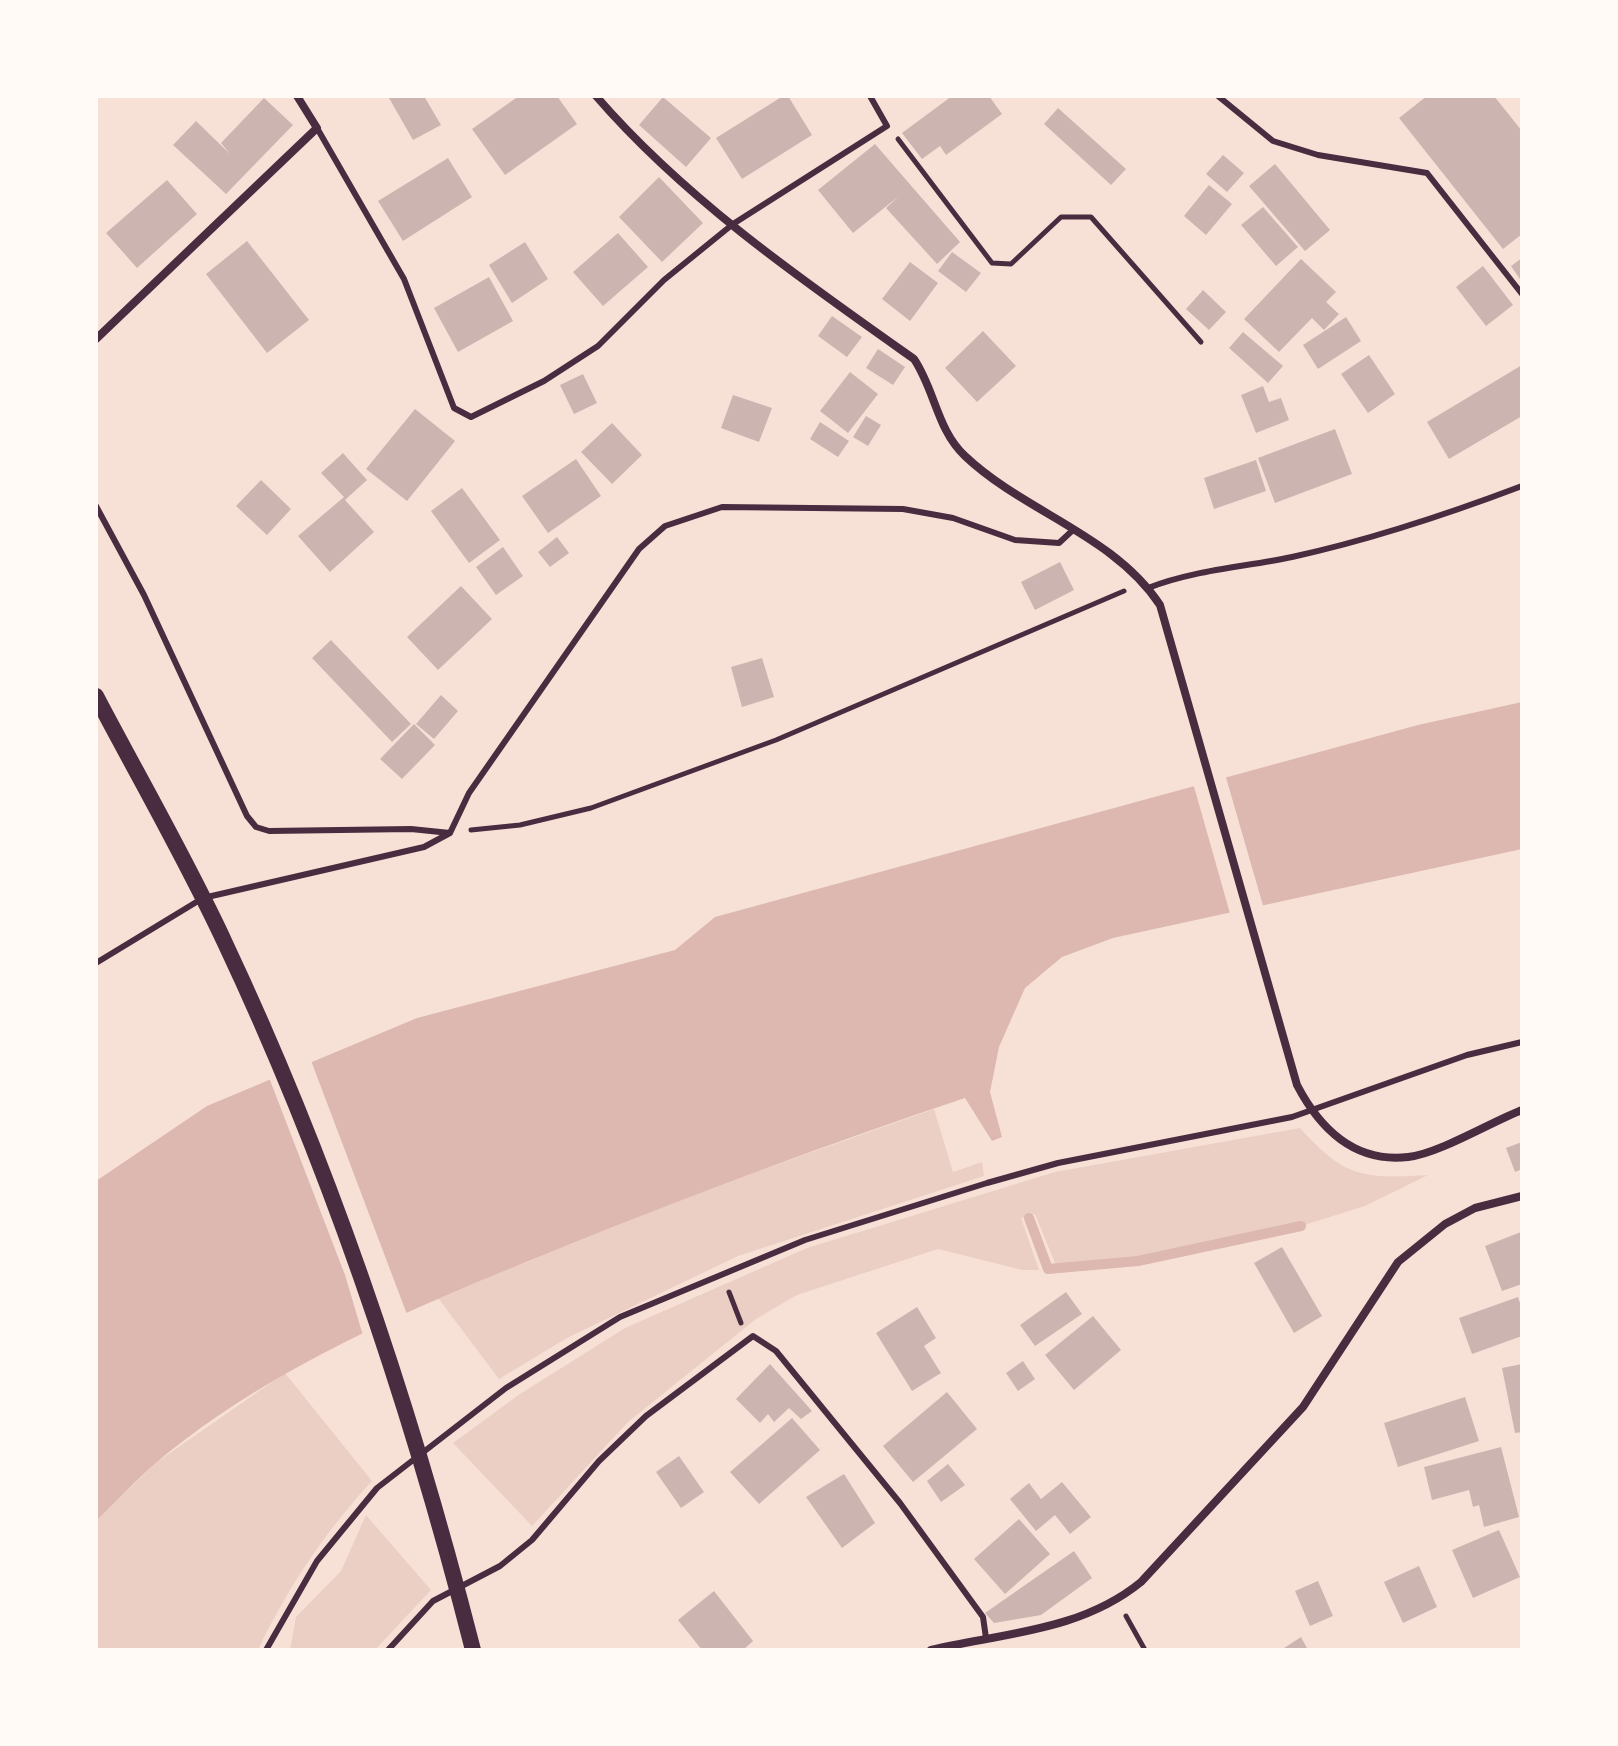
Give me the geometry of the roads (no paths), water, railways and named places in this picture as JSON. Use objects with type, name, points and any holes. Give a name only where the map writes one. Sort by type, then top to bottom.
[{"type":"main road","points":[[96,696],[225,942],[324,1174],[406,1404],[434,1497],[473,1650]]},
{"type":"street","points":[[96,339],[317,128],[297,96]]},
{"type":"street","points":[[596,96],[640,147],[733,224],[914,359],[923,373],[940,421],[963,454],[992,479],[1074,529],[1132,571],[1148,588],[1160,605],[1297,1085],[1311,1112],[1326,1130],[1349,1147],[1380,1156],[1410,1157],[1522,1110]]},
{"type":"street","points":[[931,1650],[1035,1631],[1116,1602],[1141,1582],[1303,1407],[1398,1262],[1445,1224],[1475,1208],[1522,1196]]},
{"type":"lane","points":[[317,128],[404,279],[454,408],[471,417],[544,381],[598,346],[664,280],[733,224],[887,126],[870,96]]},
{"type":"lane","points":[[1218,96],[1273,141],[1318,155],[1427,173],[1522,294]]},
{"type":"lane","points":[[1148,588],[1168,580],[1295,556],[1467,507],[1522,486]]},
{"type":"lane","points":[[96,506],[144,595],[247,816],[256,827],[269,831],[411,829],[450,833]]},
{"type":"lane","points":[[96,963],[203,898],[424,847],[450,833],[469,793],[630,562],[665,526],[722,507],[752,507],[903,509],[953,518],[1015,540],[1041,544],[1059,543],[1074,529]]},
{"type":"lane","points":[[266,1650],[317,1561],[345,1523],[377,1488],[506,1388],[620,1317],[805,1240],[1058,1163],[1311,1112],[1467,1055],[1522,1042]]},
{"type":"lane","points":[[388,1650],[433,1601],[500,1566],[532,1540],[599,1461],[646,1416],[753,1336],[776,1351],[900,1503],[983,1617],[986,1638]]},
{"type":"waterway","points":[[1029,1218],[1048,1269],[1138,1261],[1301,1226]]}]
